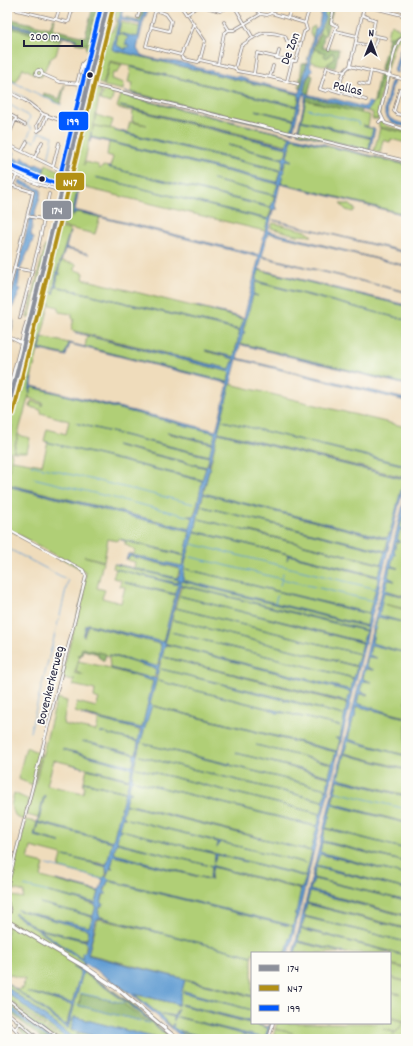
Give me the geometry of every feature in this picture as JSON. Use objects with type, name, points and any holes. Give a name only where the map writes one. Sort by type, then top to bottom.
[{"type":"highway","points":[[7,919],[83,966],[136,1003],[177,1039]]},
{"type":"main road","points":[[80,116],[85,84],[103,7]]},
{"type":"main road","points":[[7,413],[107,7]]},
{"type":"street","points":[[14,7],[17,10],[69,21],[73,7]]},
{"type":"street","points":[[56,19],[60,7]]},
{"type":"street","points":[[138,17],[141,7]]},
{"type":"street","points":[[158,11],[166,14],[171,22],[169,32],[152,27],[155,12],[158,11],[159,7]]},
{"type":"street","points":[[182,7],[193,25],[206,41],[200,60]]},
{"type":"street","points":[[186,14],[197,7]]},
{"type":"street","points":[[206,7],[220,11],[229,7]]},
{"type":"street","points":[[235,7],[253,38]]},
{"type":"street","points":[[255,7],[260,14]]},
{"type":"street","points":[[271,13],[273,7]]},
{"type":"street","points":[[288,18],[291,7]]},
{"type":"street","points":[[329,49],[337,26],[331,22],[334,7]]},
{"type":"street","points":[[340,92],[346,69],[350,66],[364,7]]},
{"type":"street","points":[[370,7],[406,16]]},
{"type":"street","points":[[391,7],[398,7],[406,10]]},
{"type":"street","name":"De Zon","points":[[287,81],[292,61],[296,61],[304,32],[307,30],[305,23],[309,10]]},
{"type":"street","points":[[218,64],[224,33],[229,30],[234,30],[260,14],[267,15],[271,13],[305,23]]},
{"type":"street","points":[[362,16],[374,18],[371,34],[377,38],[386,38]]},
{"type":"street","points":[[224,22],[229,30]]},
{"type":"street","points":[[182,55],[193,25]]},
{"type":"street","name":"De Zon","points":[[152,27],[146,46],[182,55],[184,59],[190,61],[198,62],[200,60],[235,68],[237,71],[254,73],[298,84]]},
{"type":"street","points":[[235,68],[239,49],[253,38],[268,31],[285,36],[287,40],[300,44]]},
{"type":"street","points":[[336,31],[357,36]]},
{"type":"street","points":[[406,35],[397,44],[380,108],[382,119],[388,125],[406,130]]},
{"type":"street","points":[[356,43],[374,47],[377,38]]},
{"type":"street","points":[[277,58],[279,51]]},
{"type":"street","points":[[254,73],[257,53],[292,61]]},
{"type":"street","name":"De Zon","points":[[270,77],[273,66]]},
{"type":"street","points":[[350,66],[406,80]]},
{"type":"street","name":"Pallas","points":[[345,72],[328,67],[320,89],[326,91],[330,89],[366,100]]},
{"type":"street","points":[[64,164],[73,125],[81,70]]},
{"type":"street","points":[[359,83],[368,85],[371,71]]},
{"type":"street","points":[[42,74],[60,82],[85,84],[406,161]]},
{"type":"street","points":[[406,88],[400,89],[394,111],[397,114],[406,116]]},
{"type":"street","points":[[8,91],[26,101],[43,114],[73,125]]},
{"type":"street","points":[[7,113],[25,125]]},
{"type":"street","points":[[43,114],[37,125],[38,131],[42,128],[47,116]]},
{"type":"street","points":[[379,122],[382,119]]},
{"type":"street","points":[[7,140],[16,120]]},
{"type":"street","points":[[22,151],[27,142]]},
{"type":"street","points":[[35,157],[42,142]]},
{"type":"street","points":[[53,166],[59,143]]},
{"type":"street","points":[[7,144],[58,169]]},
{"type":"street","points":[[7,170],[36,182],[62,189]]},
{"type":"street","points":[[7,205],[12,185],[17,175]]},
{"type":"street","points":[[7,184],[33,192],[7,297]]},
{"type":"street","points":[[20,318],[49,194]]},
{"type":"street","points":[[28,216],[42,220]]},
{"type":"street","points":[[15,268],[31,272]]},
{"type":"street","points":[[7,398],[26,323]]},
{"type":"street","points":[[7,336],[21,342]]},
{"type":"street","name":"Bovenkerkerweg","points":[[7,529],[82,570],[86,576],[7,888]]},
{"type":"street","points":[[7,900],[10,912]]},
{"type":"street","points":[[7,999],[61,1039]]},
{"type":"street","points":[[7,1012],[38,1039]]},
{"type":"street","points":[[7,1020],[24,1039]]},
{"type":"street","points":[[15,1028],[20,1023]]},
{"type":"street","points":[[269,1039],[273,1024]]},
{"type":"green space","points":[[93,7],[96,7],[87,45],[75,43],[76,41],[73,39],[7,23],[7,18],[50,28],[53,19],[55,19],[53,29],[85,37]]},
{"type":"green space","points":[[96,7],[102,7],[84,82],[79,82],[89,50],[86,49]]},
{"type":"green space","points":[[104,7],[105,7],[88,80]]},
{"type":"green space","points":[[108,7],[110,7],[95,67]]},
{"type":"green space","points":[[112,7],[122,7],[119,19],[115,18],[117,9],[115,9],[114,15]]},
{"type":"green space","points":[[143,7],[145,7],[141,22],[127,19],[127,17],[138,20]]},
{"type":"green space","points":[[324,7],[328,7],[330,11],[326,35],[319,34],[324,19]]},
{"type":"green space","points":[[328,7],[333,7],[333,9],[326,34],[324,26],[330,11]]},
{"type":"green space","points":[[115,20],[119,21],[113,50],[299,95],[298,106],[239,93],[297,107],[294,119],[256,110],[294,120],[292,131],[131,92],[133,83],[128,82],[131,70],[129,69],[130,66],[128,65],[110,61],[103,85],[94,81],[107,27],[112,22],[110,31],[112,32],[117,21]],"holes":[[[131,66],[203,84],[131,67]]]},
{"type":"green space","points":[[121,22],[140,27],[135,48],[126,50],[134,53],[121,49],[116,45]]},
{"type":"green space","points":[[392,24],[399,29],[406,31],[406,33],[395,43],[386,71],[382,72],[392,39],[399,32],[387,38],[389,27]]},
{"type":"green space","points":[[7,25],[63,39],[55,40],[7,27]]},
{"type":"green space","points":[[7,26],[60,40],[56,55],[50,59],[41,77],[23,68],[16,82],[7,78]]},
{"type":"green space","points":[[315,26],[314,39],[307,61],[313,38],[310,33],[311,28]]},
{"type":"green space","points":[[400,32],[392,39],[382,72],[380,71],[389,38]]},
{"type":"green space","points":[[319,34],[324,35],[322,48],[339,49],[335,68],[327,66],[334,58],[334,53],[331,53],[327,58],[324,56],[325,53],[314,49]]},
{"type":"green space","points":[[314,49],[325,52],[324,56],[327,58],[331,53],[334,53],[334,58],[330,63],[328,63],[327,66],[311,62]]},
{"type":"green space","points":[[110,62],[122,65],[117,73],[113,73],[111,79],[124,83],[123,90],[104,86]]},
{"type":"green space","points":[[308,63],[304,70],[301,90],[299,86],[302,64]]},
{"type":"green space","points":[[310,74],[313,76],[308,95],[304,88]]},
{"type":"green space","points":[[379,74],[382,76],[376,102],[374,101]]},
{"type":"green space","points":[[382,76],[385,77],[379,103],[379,119],[372,119],[373,113],[367,111],[374,101],[376,101]]},
{"type":"green space","points":[[65,84],[61,104],[43,96],[44,93],[59,99]]},
{"type":"green space","points":[[92,88],[101,90],[92,131],[94,126],[113,129],[280,171],[277,182],[91,137],[91,132],[84,165],[85,162],[98,165],[100,169],[103,166],[110,167],[113,157],[107,155],[109,142],[278,184],[271,207],[240,200],[272,208],[268,219],[262,218],[268,220],[265,231],[82,187],[80,186],[79,180],[72,217],[76,212],[100,217],[95,234],[56,225],[77,152]]},
{"type":"green space","points":[[103,91],[114,93],[111,103],[100,100]]},
{"type":"green space","points":[[121,95],[290,136],[287,145],[131,108],[120,106],[131,109],[131,111],[118,108]]},
{"type":"green space","points":[[306,96],[362,110],[361,113],[306,100]]},
{"type":"green space","points":[[306,100],[370,115],[368,126],[363,125],[373,129],[371,138],[317,125],[371,139],[369,150],[298,133]]},
{"type":"green space","points":[[78,103],[68,158],[60,183],[58,182],[63,172]]},
{"type":"green space","points":[[133,110],[287,148],[286,154],[283,158],[228,145],[284,159],[282,168],[280,170],[127,133],[130,122],[147,125],[132,121]]},
{"type":"green space","points":[[96,115],[113,120],[110,129],[94,125]]},
{"type":"green space","points":[[381,121],[386,126],[406,131],[406,143],[391,139],[390,142],[383,140],[380,153],[374,151],[380,128],[393,130],[379,127],[379,122]]},
{"type":"green space","points":[[292,138],[406,165],[406,214],[280,183],[286,160],[292,160],[288,159],[287,155],[291,148]]},
{"type":"green space","points":[[46,164],[60,171],[56,181],[42,178]]},
{"type":"green space","points":[[340,204],[349,204],[355,209],[353,212],[346,210]]},
{"type":"green space","points":[[273,223],[306,231],[312,236],[296,235],[271,228]]},
{"type":"green space","points":[[56,227],[70,230],[57,272],[53,293],[55,287],[58,286],[56,285],[58,274],[61,274],[58,272],[61,261],[76,264],[75,270],[84,273],[83,279],[244,319],[240,330],[59,287],[240,331],[234,357],[205,351],[234,359],[230,369],[71,330],[74,319],[72,318],[72,314],[59,312],[59,307],[50,305],[50,302],[31,379],[30,393],[32,387],[216,433],[213,443],[167,433],[212,444],[210,456],[143,440],[210,457],[206,467],[118,446],[206,468],[202,480],[177,474],[203,481],[194,516],[188,516],[193,518],[191,529],[7,484],[10,467],[7,476],[7,452],[12,454],[10,465],[12,460],[42,465],[48,442],[44,441],[47,429],[66,434],[69,421],[41,413],[41,410],[30,407],[31,401],[42,404],[42,406],[43,403],[29,398],[29,395],[13,452],[7,451],[12,426],[8,424]]},
{"type":"green space","points":[[45,246],[47,247],[29,318],[27,318]]},
{"type":"green space","points":[[259,270],[406,306],[406,384],[240,343],[243,333],[245,332],[243,331],[253,295],[258,296],[253,294],[256,282],[314,297],[256,281]]},
{"type":"green space","points":[[87,336],[230,372],[228,382],[85,347]]},
{"type":"green space","points":[[42,337],[69,343],[65,355],[40,349]]},
{"type":"green space","points":[[230,384],[406,427],[404,477],[218,432]]},
{"type":"green space","points":[[218,433],[404,479],[392,526],[387,538],[229,500],[388,540],[385,551],[271,523],[385,552],[381,564],[250,531],[382,565],[378,576],[263,548],[379,578],[369,613],[322,602],[368,614],[367,626],[342,620],[367,627],[363,642],[267,618],[363,643],[356,666],[318,656],[357,667],[354,678],[346,676],[354,679],[351,690],[225,659],[350,691],[348,702],[164,657],[348,704],[340,738],[338,738],[340,740],[337,752],[154,706],[336,752],[329,776],[272,762],[330,778],[318,825],[316,826],[317,828],[302,889],[213,867],[302,890],[296,913],[294,914],[296,915],[293,926],[291,926],[293,927],[290,939],[288,939],[287,951],[251,952],[251,996],[88,954],[98,919],[161,933],[98,916],[100,907],[103,905],[101,904],[108,881],[110,880],[106,877],[110,868],[113,868],[111,867],[113,856],[212,880],[211,875],[209,879],[116,855],[114,851],[119,831],[121,830],[119,829],[122,818],[126,818],[122,817],[128,793],[132,793],[128,791],[165,645],[174,646],[165,643],[182,584],[180,583],[193,533],[196,532],[195,529]],"holes":[[[131,805],[250,835],[264,839]],[[112,881],[290,926],[113,882]]]},
{"type":"green space","points":[[18,435],[30,438],[27,452],[14,452]]},
{"type":"green space","points":[[7,486],[190,531],[185,555],[118,539],[117,541],[108,539],[104,561],[84,556],[103,562],[97,588],[105,590],[102,598],[121,603],[125,587],[120,586],[121,580],[113,578],[116,569],[113,568],[114,564],[146,572],[134,568],[135,562],[127,560],[130,556],[180,569],[177,578],[157,574],[179,580],[178,583],[166,581],[178,585],[175,594],[123,582],[175,595],[163,642],[88,624],[86,625],[84,637],[88,625],[163,645],[157,667],[110,655],[156,669],[155,677],[152,678],[110,669],[153,681],[142,729],[75,712],[77,702],[96,707],[99,699],[94,697],[95,690],[73,685],[74,678],[73,681],[61,678],[83,594],[86,572],[7,528]],"holes":[[[82,648],[109,656],[110,668],[78,661],[80,656],[77,655],[80,655]],[[77,664],[76,672],[84,675],[75,673],[74,675]]]},
{"type":"green space","points":[[403,517],[406,518],[406,596],[385,590],[388,579],[395,581],[388,577],[390,567],[398,568],[391,565],[394,554],[396,554],[394,552],[396,542],[399,542],[397,540],[400,529],[403,530],[400,527]]},
{"type":"green space","points":[[125,541],[185,556],[182,566],[128,554],[134,554],[135,551],[125,544]]},
{"type":"green space","points":[[384,592],[406,597],[406,609],[384,604],[406,610],[406,717],[357,703],[359,694],[368,695],[360,691],[363,681],[371,682],[362,679],[365,669],[373,670],[366,666],[368,657],[373,657],[369,655],[378,617],[387,619],[379,615]]},
{"type":"green space","points":[[82,648],[106,654],[104,661],[98,657],[98,654],[83,650],[81,656],[77,655],[80,655]]},
{"type":"green space","points":[[57,698],[67,701],[63,724],[96,731],[99,719],[139,730],[140,738],[129,779],[54,760],[47,785],[83,793],[85,786],[83,785],[87,769],[129,780],[107,864],[86,861],[106,867],[106,875],[103,879],[59,868],[62,855],[31,847],[28,860],[44,864],[41,877],[99,892],[96,903],[81,900],[96,906],[93,916],[83,914],[94,918],[90,928],[43,916],[90,930],[88,938],[82,939],[36,928],[15,915],[37,929],[86,941],[82,970],[75,966],[81,971],[72,1004],[42,996],[72,1005],[66,1026],[68,1029],[83,972],[130,1005],[171,1039],[160,1039],[75,1017],[71,1030],[106,1039],[85,1039],[76,1033],[83,1039],[75,1039],[7,987],[7,983],[18,991],[19,989],[22,989],[25,979],[7,974],[7,895],[23,898],[24,892],[9,888],[26,820],[37,822],[34,836],[56,841],[35,835],[38,823],[102,839],[38,822],[45,795],[38,818],[27,815]],"holes":[[[81,994],[99,998],[79,1006]]]},
{"type":"green space","points":[[356,706],[406,718],[406,755],[393,752],[406,756],[406,769],[344,753],[348,741],[382,749],[348,740]]},
{"type":"green space","points":[[26,747],[41,754],[33,785],[18,779]]},
{"type":"green space","points":[[344,754],[406,770],[406,795],[338,778]]},
{"type":"green space","points":[[338,780],[406,796],[406,822],[332,804]]},
{"type":"green space","points":[[14,793],[29,800],[24,820],[16,817],[11,806]]},
{"type":"green space","points":[[332,805],[406,823],[406,862],[322,841],[325,829],[336,831],[325,828]]},
{"type":"green space","points":[[322,842],[406,862],[406,915],[310,890],[314,879],[383,895],[313,878],[316,867],[402,888],[316,865],[319,854],[386,870],[320,853]]},
{"type":"green space","points":[[7,854],[14,858],[7,885]]},
{"type":"green space","points":[[310,892],[406,916],[406,928],[307,903]]},
{"type":"green space","points":[[307,904],[406,929],[406,955],[301,929],[305,917],[390,938],[304,916]]},
{"type":"green space","points":[[300,929],[390,952],[342,952],[298,941]]},
{"type":"green space","points":[[298,942],[339,952],[295,952]]},
{"type":"green space","points":[[391,952],[406,956],[406,968],[391,964]]},
{"type":"green space","points":[[85,962],[130,993],[127,992]]},
{"type":"green space","points":[[391,965],[406,969],[406,981],[391,977]]},
{"type":"green space","points":[[83,969],[133,1004],[174,1039],[136,1008]]},
{"type":"green space","points":[[391,978],[406,982],[406,1039],[391,1039],[405,1021],[391,1017],[391,992],[400,994],[391,991]]},
{"type":"green space","points":[[185,980],[251,997],[251,1016],[249,1021],[181,1005],[268,1028],[265,1039],[178,1017],[261,1039],[213,1039],[177,1031],[173,1027],[173,1023],[172,1027],[158,1013],[133,994],[177,1004],[177,1006]],"holes":[[[177,1008],[174,1021],[174,1017],[158,1013],[174,1016]]]},
{"type":"green space","points":[[7,992],[68,1039],[63,1039],[7,998]]},
{"type":"green space","points":[[81,994],[122,1003],[149,1023],[79,1006]]},
{"type":"green space","points":[[7,1000],[60,1039],[54,1039],[7,1004]]},
{"type":"green space","points":[[7,1007],[50,1039],[42,1039],[7,1010]]},
{"type":"green space","points":[[391,1018],[404,1022],[396,1032],[383,1029],[395,1033],[391,1039],[370,1039],[353,1035],[351,1039],[273,1039],[277,1024],[391,1024]]},
{"type":"green space","points":[[20,1025],[37,1038],[28,1039],[17,1027]]},
{"type":"green space","points":[[179,1032],[183,1033],[208,1039],[186,1039]]},
{"type":"water","points":[[122,7],[124,7],[122,18],[141,22],[145,7],[149,7],[143,23],[137,49],[140,54],[152,58],[185,63],[195,67],[237,77],[240,76],[247,80],[300,93],[315,30],[319,26],[322,7],[324,7],[325,18],[316,37],[310,62],[310,67],[313,70],[306,79],[304,90],[307,94],[326,99],[332,98],[363,107],[366,106],[368,102],[372,103],[367,111],[307,96],[301,120],[371,137],[373,129],[363,126],[375,129],[370,151],[297,133],[305,100],[305,95],[303,93],[293,132],[125,92],[291,131],[294,120],[255,110],[294,119],[297,107],[131,67],[297,106],[300,98],[298,94],[112,49]],"holes":[[[121,20],[140,24],[138,37],[118,33]],[[120,34],[128,37],[125,45],[127,44],[129,47],[125,48],[126,50],[116,45],[117,35]],[[301,121],[371,138],[369,150],[298,133]]]},
{"type":"water","points":[[7,23],[76,39],[77,40],[7,25]]},
{"type":"water","points":[[406,42],[397,73],[394,71],[400,49]]},
{"type":"water","points":[[391,81],[394,81],[388,113],[391,119],[406,124],[406,127],[392,123],[385,115],[385,106]]},
{"type":"water","points":[[115,93],[406,164],[292,138],[291,148],[289,148],[287,157],[292,161],[286,160],[283,168],[285,172],[283,173],[281,183],[406,215],[280,184],[275,206],[278,209],[274,209],[273,211],[268,231],[406,266],[268,233],[262,256],[406,292],[262,257],[259,269],[264,271],[259,270],[256,281],[406,320],[256,282],[253,294],[258,296],[253,295],[243,330],[245,333],[243,333],[237,358],[406,399],[406,401],[237,359],[218,432],[403,478],[406,469],[406,477],[289,952],[284,952],[287,951],[288,939],[290,938],[293,927],[291,926],[293,926],[296,915],[294,914],[296,913],[301,889],[213,867],[210,879],[212,880],[114,856],[111,867],[113,868],[110,868],[107,875],[106,867],[104,866],[64,856],[104,865],[107,864],[112,842],[38,823],[35,835],[60,842],[34,836],[44,795],[46,798],[44,798],[41,810],[43,811],[41,811],[38,822],[113,841],[125,792],[84,782],[126,792],[129,780],[74,765],[129,779],[132,768],[62,749],[133,766],[134,754],[82,741],[136,754],[138,742],[99,732],[138,741],[141,730],[81,715],[142,728],[153,681],[110,668],[157,678],[150,704],[152,705],[141,741],[142,742],[140,743],[132,776],[133,780],[131,781],[128,791],[132,793],[128,793],[125,804],[129,805],[125,805],[122,816],[126,818],[122,818],[119,829],[123,831],[119,831],[117,842],[207,865],[117,843],[114,851],[115,854],[209,879],[212,867],[209,865],[213,866],[213,864],[214,866],[220,868],[302,889],[306,877],[303,876],[217,855],[214,863],[215,854],[125,831],[306,876],[317,827],[135,781],[316,826],[318,825],[320,814],[136,768],[321,814],[324,803],[322,801],[139,756],[324,801],[326,789],[144,744],[230,763],[230,765],[327,789],[329,777],[236,753],[329,776],[336,752],[153,706],[337,751],[340,740],[335,738],[340,738],[347,703],[164,657],[347,702],[351,692],[169,645],[165,645],[161,661],[159,661],[161,644],[88,625],[83,637],[86,625],[88,624],[163,642],[175,595],[123,582],[175,594],[178,585],[116,569],[177,583],[179,580],[115,564],[177,578],[180,575],[179,568],[130,556],[126,560],[128,554],[182,566],[185,556],[119,539],[185,555],[190,531],[7,486],[7,484],[190,529],[193,518],[187,516],[194,516],[197,508],[202,481],[46,442],[202,480],[206,468],[116,445],[206,467],[208,465],[209,457],[75,423],[209,456],[212,444],[167,432],[213,443],[215,433],[32,387],[29,393],[31,379],[33,378],[32,386],[216,431],[228,384],[70,344],[66,356],[39,351],[43,333],[40,349],[65,355],[69,343],[228,382],[230,372],[73,332],[230,369],[234,359],[205,350],[234,357],[240,331],[59,287],[240,330],[244,319],[196,306],[244,318],[259,257],[79,212],[74,213],[72,217],[79,180],[80,185],[82,186],[79,188],[75,210],[259,255],[268,220],[95,177],[268,219],[272,212],[271,208],[107,167],[271,207],[275,196],[213,180],[274,195],[278,184],[91,138],[90,142],[91,132],[91,137],[277,182],[280,171],[115,130],[280,170],[282,168],[283,159],[228,145],[283,158],[286,155],[287,148],[120,106],[286,146],[290,136]],"holes":[[[218,433],[404,479],[389,536],[387,538],[203,493],[209,470],[211,469],[209,466]],[[203,494],[386,539],[388,541],[386,551],[200,506]],[[200,506],[385,552],[378,576],[195,531]],[[195,532],[288,554],[287,560],[289,555],[378,577],[379,578],[369,613],[186,569],[368,614],[367,626],[183,580],[185,562]],[[181,581],[367,627],[366,630],[182,585],[180,583]],[[180,585],[366,631],[363,642],[180,596],[363,643],[356,666],[173,620],[355,666],[357,667],[354,678],[171,632],[353,678],[351,690],[165,643]]]},
{"type":"water","points":[[8,149],[15,153],[13,157],[21,161],[23,157],[34,165],[38,164],[45,167],[41,176],[7,163]]},
{"type":"water","points":[[20,180],[41,190],[41,193],[35,212],[36,213],[33,218],[31,236],[34,238],[20,270],[18,288],[21,289],[9,315],[14,322],[11,334],[9,334],[7,332],[9,332],[12,324],[7,319],[7,307],[12,294],[36,191],[19,184]]},
{"type":"water","points":[[273,220],[406,252],[406,253]]},
{"type":"water","points":[[70,232],[66,248],[89,254],[65,249],[58,272],[61,274],[58,274],[56,285],[58,286],[55,287],[53,294],[57,272]]},
{"type":"water","points":[[266,271],[406,305],[406,306],[267,272]]},
{"type":"water","points":[[242,345],[406,384],[406,385]]},
{"type":"water","points":[[223,421],[406,465],[406,466]]},
{"type":"water","points":[[406,492],[406,505],[403,515],[406,518],[403,517],[400,527],[403,529],[400,530],[397,540],[400,542],[396,542],[394,552],[396,554],[394,555],[391,565],[398,568],[390,567],[388,577],[395,581],[388,580],[385,590],[406,597],[384,592],[379,615],[406,623],[378,617],[375,627],[377,628],[374,630],[372,643],[406,653],[371,645],[369,655],[377,658],[368,657],[366,667],[374,670],[365,669],[363,679],[371,682],[363,681],[360,691],[368,694],[359,694],[357,703],[406,718],[356,706],[355,717],[353,719],[348,739],[406,756],[348,741],[344,753],[406,770],[344,754],[338,778],[406,796],[338,780],[335,790],[337,792],[334,793],[332,803],[406,823],[332,805],[329,815],[331,817],[329,817],[326,828],[406,849],[327,829],[325,829],[323,841],[406,862],[322,842],[320,852],[406,875],[320,854],[316,865],[406,889],[316,867],[313,878],[406,901],[314,879],[310,890],[406,916],[310,892],[307,903],[406,929],[307,904],[304,916],[406,942],[305,917],[301,928],[391,952],[301,929],[298,941],[342,952],[298,942],[295,952],[293,952]]},
{"type":"water","points":[[109,655],[156,666],[160,662],[157,676],[155,675],[156,669]]},
{"type":"water","points":[[161,669],[282,698],[343,715]]},
{"type":"water","points":[[158,681],[340,726],[285,713],[277,713],[269,709]]},
{"type":"water","points":[[131,805],[311,851],[131,806]]},
{"type":"water","points":[[128,819],[306,863],[220,842],[217,848],[218,842]]},
{"type":"water","points":[[105,876],[111,881],[108,881],[104,891],[107,894],[103,894],[101,904],[104,905],[100,907],[98,912],[100,917],[251,956],[100,918],[96,920],[88,955],[251,996],[185,980],[178,1006],[177,1004],[134,994],[158,1013],[171,1027],[174,1023],[173,1027],[177,1030],[213,1039],[180,1032],[186,1039],[184,1039],[130,993],[85,963],[83,971],[136,1008],[172,1039],[130,1005],[83,972],[68,1029],[7,983],[67,1026],[72,1005],[27,992],[72,1003],[81,971],[73,966],[82,969],[84,962],[14,914],[15,913],[36,928],[87,940],[89,930],[17,910],[89,927],[93,917],[40,903],[93,916],[96,906],[94,904],[48,892],[96,903],[99,892],[56,880],[98,891],[100,890],[102,879]],"holes":[[[38,929],[86,941],[87,946],[85,952],[82,953],[83,959]]]},
{"type":"water","points":[[112,881],[290,925],[289,926]]},
{"type":"water","points":[[7,987],[75,1039],[68,1039],[35,1015],[7,992]]},
{"type":"water","points":[[184,991],[251,1010],[184,993]]},
{"type":"water","points":[[7,1004],[54,1039],[49,1038],[30,1026],[7,1007]]},
{"type":"water","points":[[181,1005],[249,1021],[251,1023]]},
{"type":"water","points":[[178,1008],[174,1021],[174,1017],[160,1014],[174,1016]]},
{"type":"water","points":[[74,1017],[160,1039],[106,1039],[71,1030]]},
{"type":"water","points":[[177,1017],[265,1038],[268,1028],[256,1024],[268,1027],[271,1024],[267,1039],[261,1039]]},
{"type":"waterway","points":[[7,79],[61,105]]},
{"type":"waterway","points":[[7,89],[22,96],[32,104]]},
{"type":"waterway","points":[[7,98],[9,93]]},
{"type":"waterway","points":[[7,103],[30,117],[27,125],[32,128],[27,138],[35,142],[39,132],[53,136],[48,160]]},
{"type":"waterway","points":[[308,109],[358,122],[360,125]]},
{"type":"waterway","points":[[31,465],[194,504]]},
{"type":"waterway","points":[[33,478],[187,516]]},
{"type":"waterway","points":[[192,544],[377,589]]},
{"type":"waterway","points":[[7,548],[68,580],[59,620]]},
{"type":"waterway","points":[[191,557],[282,579],[283,573]]},
{"type":"waterway","points":[[280,585],[282,579],[373,601]]},
{"type":"waterway","points":[[275,603],[277,596]]},
{"type":"waterway","points":[[30,732],[58,622]]},
{"type":"waterway","points":[[337,792],[406,809]]},
{"type":"waterway","points":[[47,865],[59,868]]},
{"type":"waterway","points":[[61,868],[102,879]]},
{"type":"waterway","points":[[24,886],[48,892]]},
{"type":"waterway","points":[[80,993],[124,1003]]},
{"type":"waterway","points":[[77,1005],[149,1023]]},
{"type":"waterway","points":[[75,1034],[82,1039]]},
{"type":"transit line","name":"199","points":[[9,165],[39,178],[58,184],[101,7]]},
{"type":"transit line","name":"174","points":[[7,413],[107,7]]},
{"type":"transit line","name":"N47","points":[[13,414],[113,8]]}]
